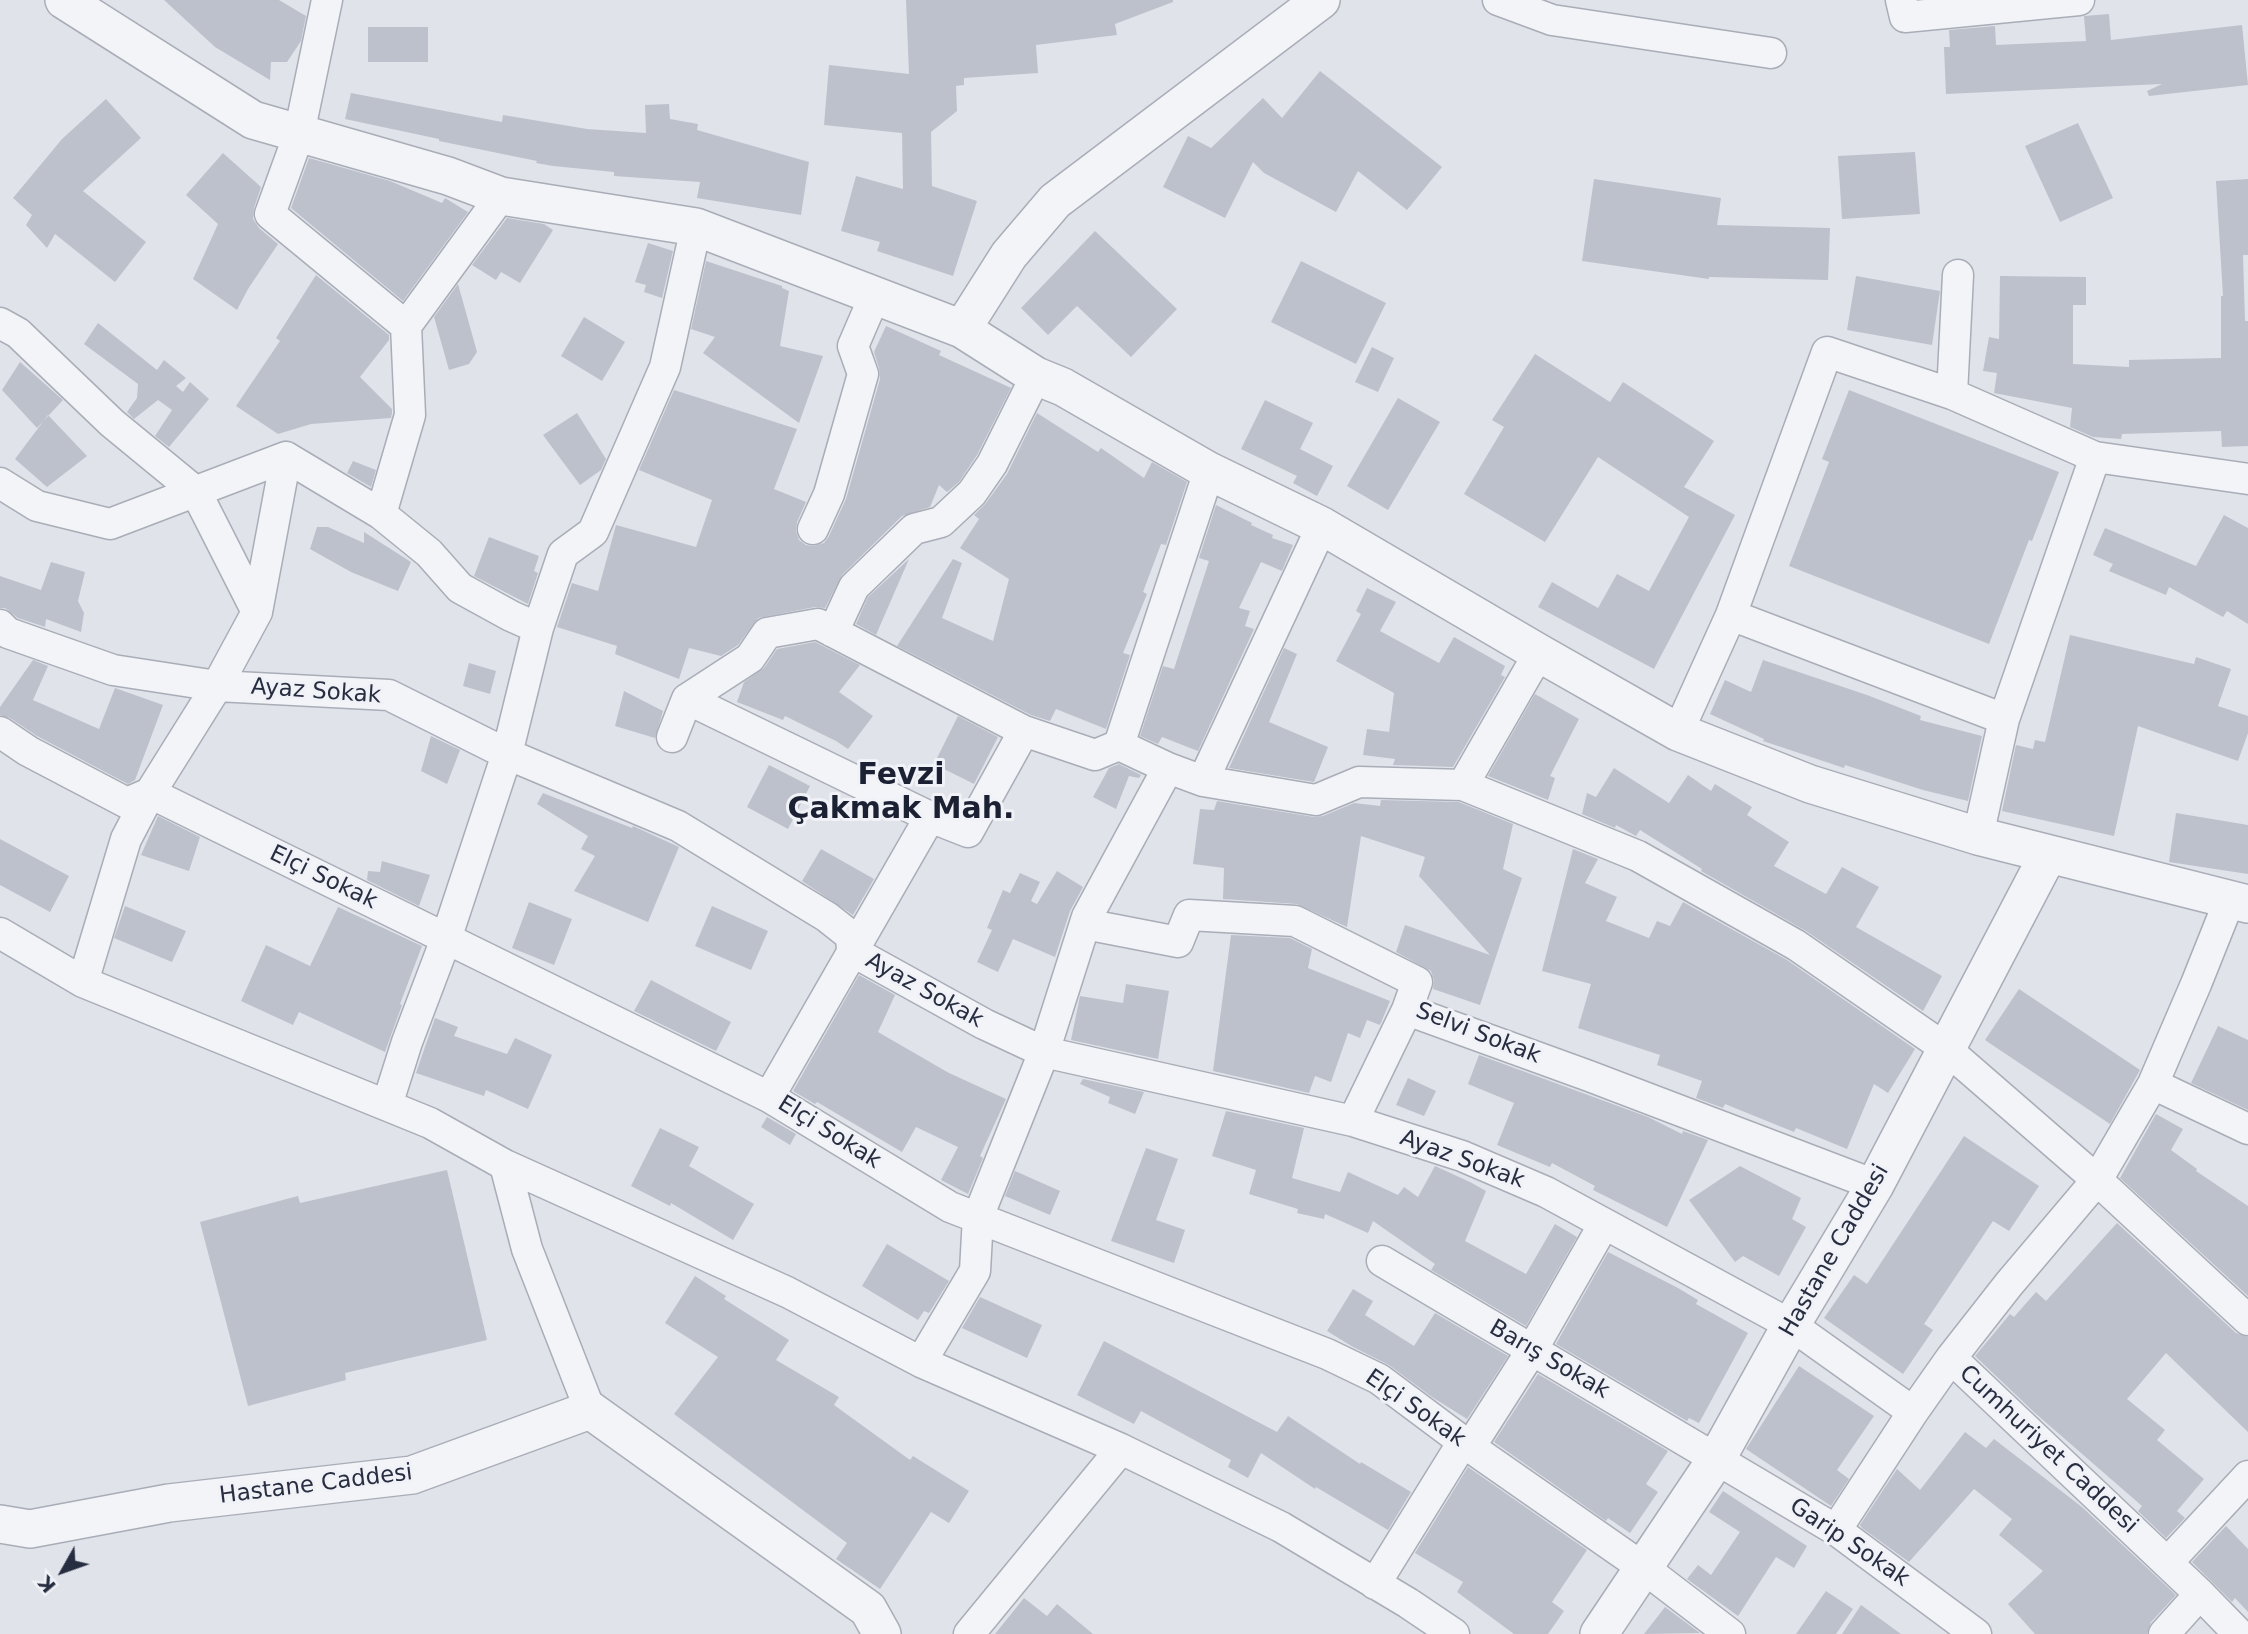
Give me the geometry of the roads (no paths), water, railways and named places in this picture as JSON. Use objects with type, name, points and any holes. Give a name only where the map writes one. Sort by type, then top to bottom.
[{"type":"street","points":[[64,0],[253,120],[448,176],[501,196],[696,228],[962,329],[1036,376],[1063,387],[1209,471],[1322,526],[1678,732],[1810,784],[1978,836],[2239,901],[2196,985],[2153,1084],[2098,1180],[2009,1284],[1951,1358]]},
{"type":"street","points":[[327,0],[299,134],[270,214],[406,326]]},
{"type":"street","points":[[962,329],[1009,255],[1055,201],[1321,0]]},
{"type":"street","points":[[1498,0],[1552,20],[1771,53]]},
{"type":"street","points":[[1902,0],[1905,18],[2079,0]]},
{"type":"street","points":[[381,514],[410,415],[406,326],[501,196]]},
{"type":"street","points":[[387,1105],[407,1042],[446,939],[507,754],[538,628],[563,554],[593,532],[665,367],[696,228]]},
{"type":"street","points":[[1952,394],[1958,275]]},
{"type":"street","points":[[813,529],[829,494],[863,374],[853,346],[875,295]]},
{"type":"street","points":[[0,323],[18,333],[112,423],[196,492],[257,612]]},
{"type":"street","points":[[1678,732],[1731,615],[1827,352],[1952,394],[2095,457],[2248,479]]},
{"type":"street","points":[[833,632],[854,587],[914,529],[941,522],[972,493],[992,464],[1036,376]]},
{"type":"street","points":[[286,457],[381,514],[429,553],[460,588],[538,628]]},
{"type":"street","points":[[0,483],[37,506],[110,524],[286,457]]},
{"type":"street","points":[[83,982],[126,839],[150,793],[217,686],[257,612],[286,457]]},
{"type":"street","points":[[1978,836],[2004,719],[2095,457]]},
{"type":"street","points":[[1119,745],[1209,471]]},
{"type":"street","points":[[1203,780],[1322,526]]},
{"type":"street","points":[[1731,615],[2004,719]]},
{"type":"street","points":[[672,737],[687,699],[750,658],[767,633],[818,624],[1024,731],[1095,755],[1119,745],[1168,768],[1203,780],[1316,800],[1359,782],[1463,785],[1638,856],[1796,945],[1945,1048],[2098,1180],[2248,1320]]},
{"type":"street","name":"Ayaz Sokak","points":[[0,625],[8,633],[113,670],[217,686],[389,695],[507,754],[678,826],[827,917],[851,936],[852,951],[984,1024],[1044,1052],[1353,1122],[1462,1156],[1546,1192],[1791,1325]]},
{"type":"street","points":[[1463,785],[1539,653]]},
{"type":"street","points":[[687,699],[930,817],[968,832],[1024,731]]},
{"type":"street","points":[[0,732],[28,751],[127,803],[150,793]]},
{"type":"street","points":[[921,1362],[975,1271],[978,1217],[1044,1052],[1085,924],[1168,768]]},
{"type":"street","name":"Elçi Sokak","points":[[150,793],[769,1097],[950,1207],[1327,1354],[1379,1379],[1466,1445],[1645,1569],[1730,1634]]},
{"type":"street","points":[[769,1097],[930,817]]},
{"type":"street","name":"Hastane Caddesi","points":[[1598,1634],[1645,1569],[1717,1458],[1791,1325],[1875,1185],[2048,855]]},
{"type":"street","name":"Selvi Sokak","points":[[1085,924],[1178,942],[1189,915],[1295,921],[1417,982],[1406,1010],[1590,1076],[1875,1185]]},
{"type":"street","points":[[0,933],[83,982],[430,1123],[505,1165],[787,1292],[921,1362],[1121,1449],[1281,1527],[1454,1634]]},
{"type":"street","points":[[1353,1122],[1406,1010]]},
{"type":"street","points":[[2153,1084],[2248,1129]]},
{"type":"street","points":[[505,1165],[527,1248],[590,1410],[868,1609],[883,1634]]},
{"type":"street","points":[[1375,1584],[1532,1349],[1604,1224]]},
{"type":"street","name":"Barış Sokak","points":[[1382,1261],[1717,1458]]},
{"type":"street","points":[[1791,1325],[1913,1412]]},
{"type":"street","name":"Cumhuriyet Caddesi","points":[[1836,1530],[1951,1358],[2239,1634]]},
{"type":"street","name":"Hastane Caddesi","points":[[0,1524],[30,1529],[169,1503],[412,1475],[590,1410]]},
{"type":"street","points":[[969,1634],[1121,1449]]},
{"type":"street","name":"Garip Sokak","points":[[1717,1458],[1836,1530],[1976,1634]]},
{"type":"street","points":[[2167,1563],[2248,1476]]},
{"type":"street","points":[[2164,1634],[2200,1594]]},
{"type":"district","name":"Fevzi Çakmak Mah.","points":[[901,793]]}]
